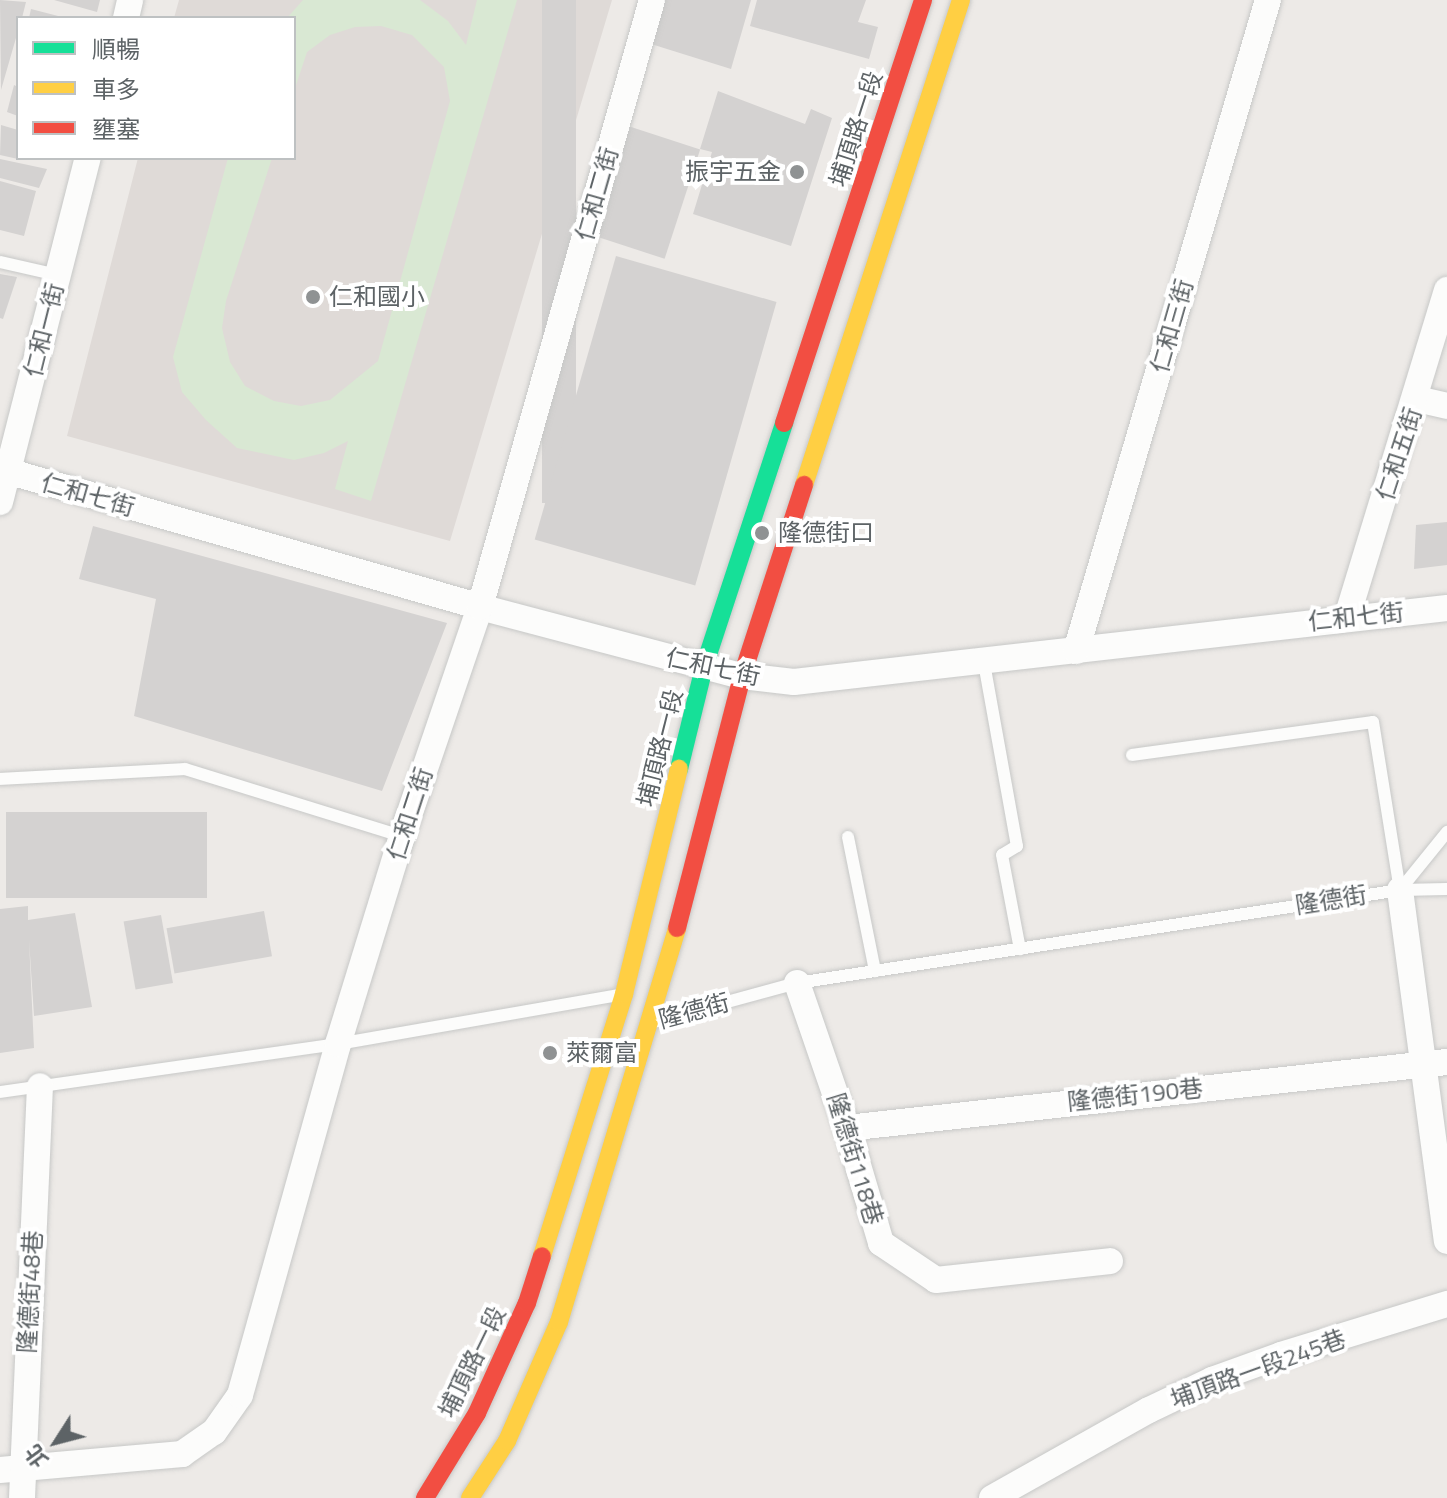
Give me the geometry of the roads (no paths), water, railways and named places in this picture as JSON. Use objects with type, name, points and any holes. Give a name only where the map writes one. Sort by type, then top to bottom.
[{"type":"street","name":"仁和二街","points":[[11,1470],[182,1454],[214,1432],[240,1395],[338,1044],[402,836],[480,607],[652,0]]},
{"type":"street","name":"埔頂路一段","points":[[470,1498],[507,1441],[559,1322],[636,1009],[704,667],[923,0]]},
{"type":"street","name":"埔頂路一段","points":[[425,1498],[477,1413],[527,1303],[636,1009],[683,909],[742,676],[961,0]]},
{"type":"street","name":"仁和三街","points":[[1076,651],[1268,0]]},
{"type":"street","name":"仁和一街","points":[[0,502],[4,470],[87,160]]},
{"type":"street","name":"仁和五街","points":[[1347,617],[1417,399],[1447,290]]},
{"type":"street","points":[[1417,399],[1447,406]]},
{"type":"street","name":"仁和七街","points":[[4,470],[480,607],[704,667],[742,676],[794,682],[984,663],[1347,617],[1447,608]]},
{"type":"street","name":"隆德街","points":[[1400,890],[1435,1062],[1447,1241]]},
{"type":"street","name":"隆德街118巷","points":[[797,983],[847,1128],[881,1243],[936,1280],[1110,1261]]},
{"type":"street","name":"隆德街190巷","points":[[847,1128],[1435,1062]]},
{"type":"street","name":"隆德街48巷","points":[[22,1498],[11,1470],[40,1086]]},
{"type":"street","name":"埔頂路一段245巷","points":[[992,1498],[1149,1410],[1212,1380],[1447,1304]]},
{"type":"lane","points":[[0,262],[57,275]]},
{"type":"lane","points":[[984,663],[1017,846],[1002,855],[1020,949]]},
{"type":"lane","points":[[1132,755],[1373,722],[1400,890],[1447,889]]},
{"type":"lane","points":[[0,779],[185,769],[402,836]]},
{"type":"lane","name":"隆德街","points":[[0,1092],[338,1044],[636,1009],[1400,890],[1447,832]]},
{"type":"lane","points":[[848,837],[875,971]]},
{"type":"place","name":"振宇五金","points":[[797,172]]},
{"type":"place","name":"仁和國小","points":[[313,297]]},
{"type":"place","name":"隆德街口","points":[[762,533]]},
{"type":"place","name":"萊爾富","points":[[550,1053]]}]
